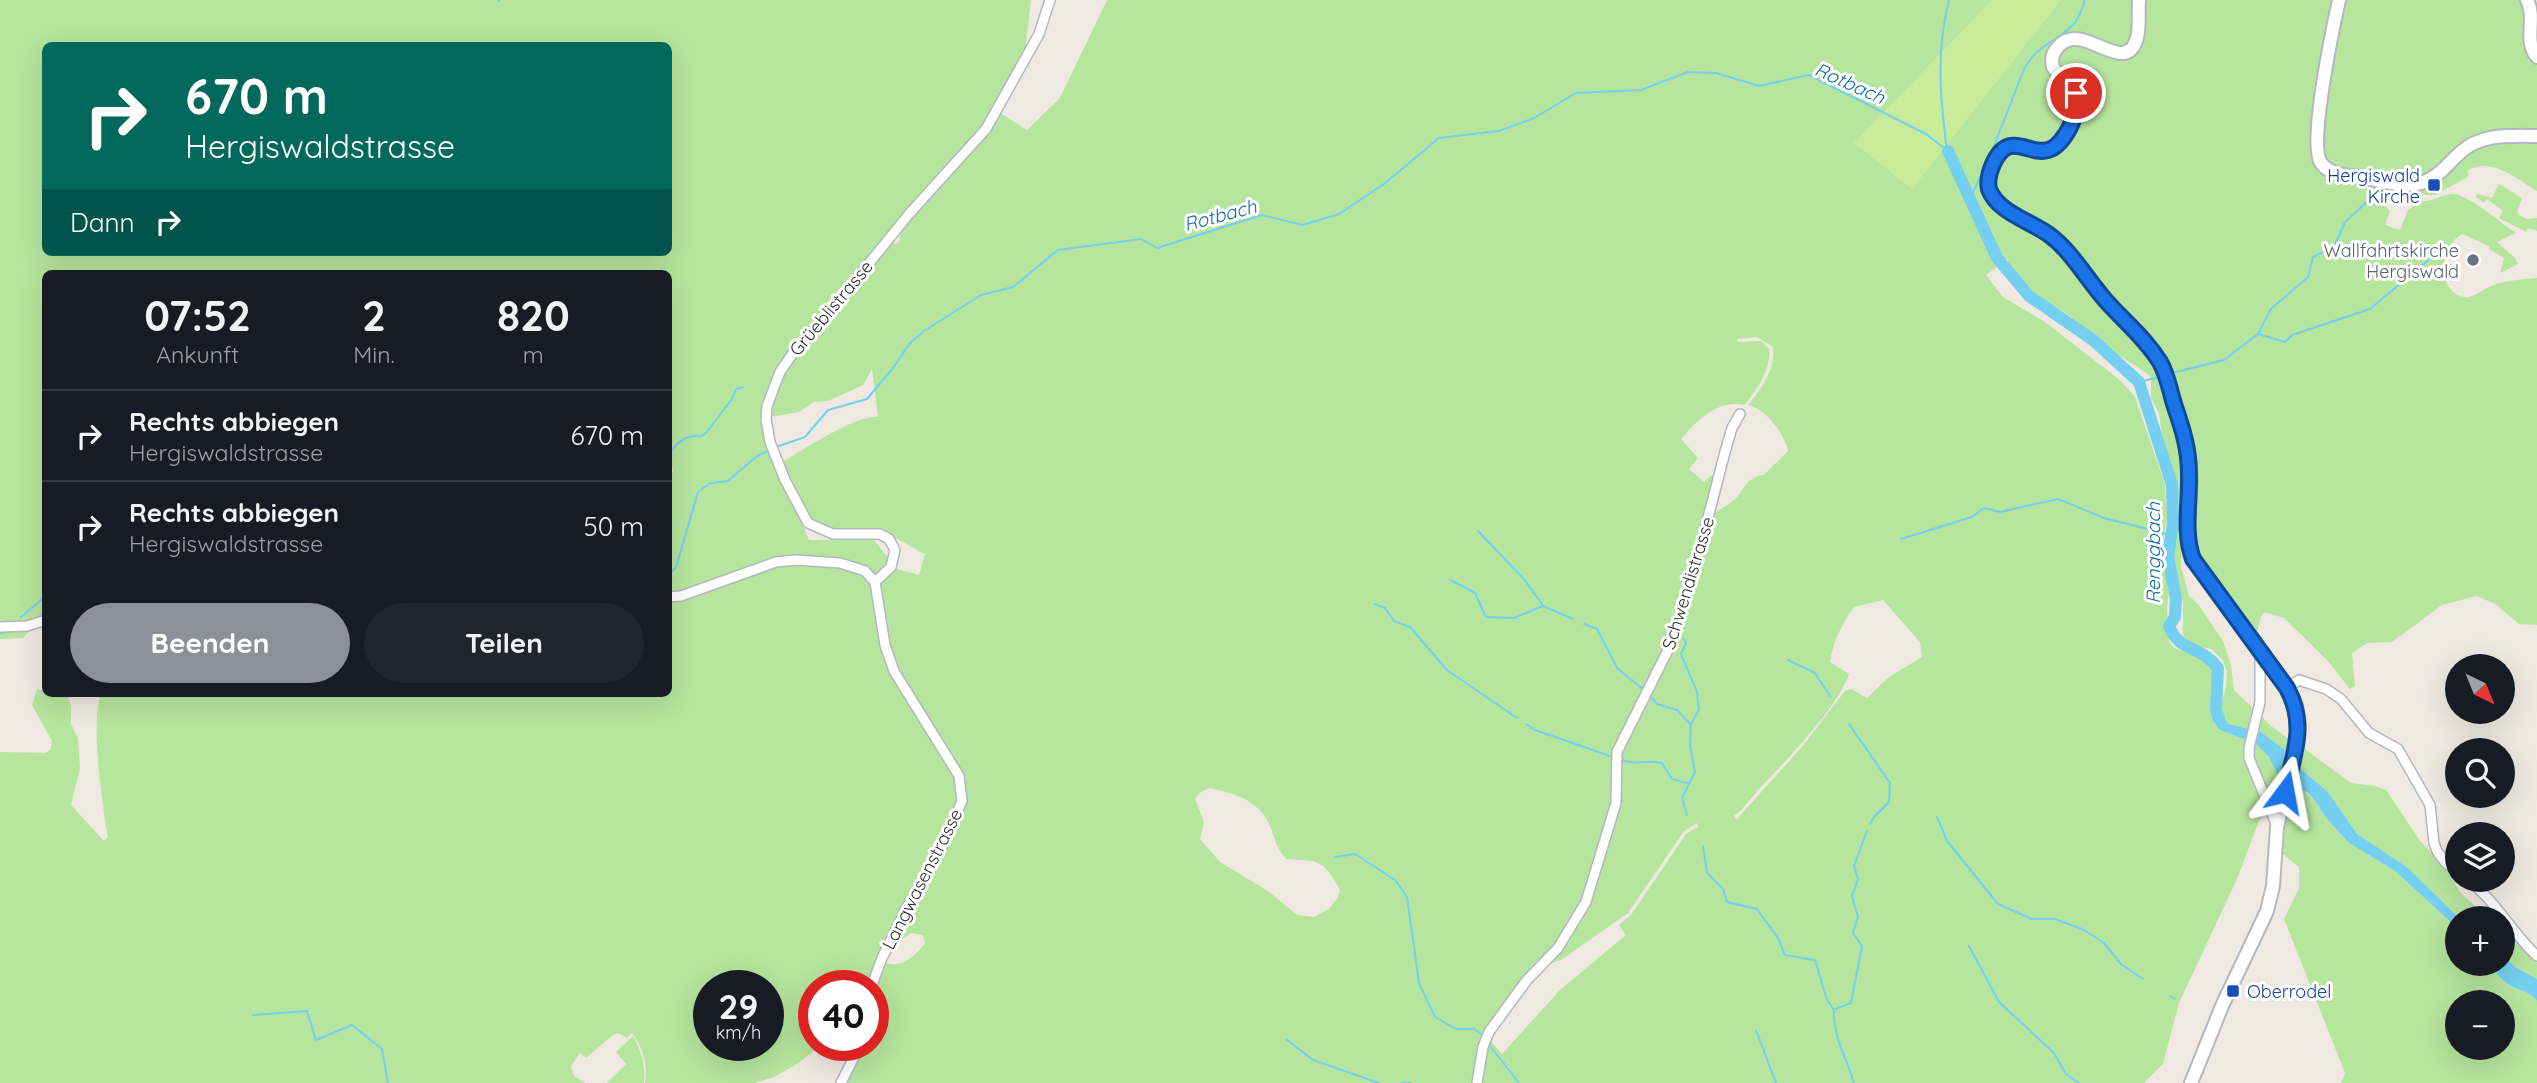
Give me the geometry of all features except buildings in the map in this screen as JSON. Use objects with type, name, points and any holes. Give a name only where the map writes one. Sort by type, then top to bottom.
[{"type":"street","name":"Grüeblistrasse","points":[[875,583],[891,568],[895,550],[889,539],[880,534],[833,534],[808,523],[785,480],[770,442],[765,419],[767,406],[780,372],[793,353],[909,214],[986,129],[1039,34],[1051,0]]},
{"type":"street","points":[[2139,0],[2137,36],[2134,45],[2127,51],[2112,53],[2092,42],[2077,38],[2066,40],[2059,45],[2053,54],[2052,63],[2055,71],[2076,93],[2079,102],[2076,114],[2062,141],[2053,149],[2040,151],[2017,145],[2008,147],[1999,154],[1988,184],[2000,204],[2048,234],[2063,247],[2108,303],[2141,337],[2166,375],[2188,447],[2189,549],[2193,559],[2287,688],[2296,705],[2299,724],[2277,828],[2273,886],[2267,911],[2217,1016],[2191,1083]]},
{"type":"street","points":[[2339,0],[2322,96],[2317,142],[2319,158],[2326,168],[2340,174],[2420,184],[2438,175],[2462,150],[2479,141],[2491,137],[2537,136]]},
{"type":"street","points":[[2527,0],[2532,16],[2530,44],[2537,57]]},
{"type":"street","name":"Schwendistrasse","points":[[1477,1083],[1483,1047],[1489,1032],[1527,980],[1558,948],[1586,902],[1616,803],[1617,752],[1671,644],[1692,579],[1732,428],[1740,414]]},
{"type":"street","points":[[672,597],[681,596],[776,562],[796,560],[840,563],[865,571],[875,583]]},
{"type":"street","name":"Langwasenstrasse","points":[[875,583],[885,645],[894,671],[933,737],[960,776],[962,801],[941,849],[908,905],[878,970]]},
{"type":"street","points":[[0,628],[27,626],[42,621]]},
{"type":"street","points":[[2260,653],[2262,684],[2249,758],[2277,828]]},
{"type":"street","points":[[2287,688],[2299,680],[2326,689],[2341,699],[2369,733],[2398,749],[2430,805],[2434,843],[2445,859]]},
{"type":"street","points":[[2481,892],[2496,906],[2517,935],[2537,956]]},
{"type":"street","points":[[841,1083],[852,1061]]},
{"type":"green space","points":[[0,0],[1031,0],[1024,60],[991,107],[1027,130],[1060,98],[1107,0],[2135,0],[2134,34],[2130,46],[2123,50],[2114,50],[2081,37],[2069,37],[2054,47],[2049,66],[2074,95],[2072,113],[2059,138],[2052,145],[2041,147],[2018,142],[1999,147],[1985,171],[1985,200],[2054,242],[2142,344],[2164,376],[2183,444],[2186,490],[2182,493],[2181,567],[2189,596],[2198,604],[2223,641],[2231,665],[2234,690],[2271,726],[2292,741],[2289,753],[2261,732],[2228,724],[2223,719],[2221,705],[2227,672],[2223,661],[2212,649],[2185,641],[2183,602],[2172,553],[2176,484],[2163,442],[2159,413],[2151,398],[2149,375],[2099,342],[2066,313],[2019,284],[2012,276],[2008,259],[1986,275],[2003,297],[2045,322],[2121,381],[2135,397],[2165,484],[2167,517],[2162,550],[2169,592],[2169,641],[2174,648],[2205,659],[2213,666],[2215,672],[2211,707],[2212,718],[2218,729],[2256,744],[2269,757],[2282,781],[2276,816],[2274,810],[2266,809],[2259,821],[2237,879],[2179,1003],[2163,1064],[2144,1083],[842,1083],[854,1061],[889,1061],[889,970],[880,970],[883,962],[895,964],[907,961],[925,943],[923,935],[911,933],[888,950],[918,891],[897,922],[876,970],[798,970],[798,1061],[801,1061],[774,1077],[755,1083],[645,1083],[644,1056],[639,1044],[632,1033],[627,1038],[618,1033],[586,1058],[580,1053],[571,1066],[574,1076],[586,1083],[0,1083],[0,752],[46,753],[50,750],[52,741],[32,705],[37,689],[42,690],[42,697],[68,697],[71,724],[78,738],[80,769],[71,805],[104,841],[108,837],[97,741],[101,697],[672,697],[672,270],[42,270],[42,617],[23,638],[0,639]],"holes":[[[932,189],[934,194],[901,232],[899,242],[885,246],[794,354],[774,386],[769,402],[769,417],[799,412],[814,402],[828,401],[863,385],[872,369],[878,417],[844,427],[782,462],[809,521],[826,530],[871,529],[891,535],[925,554],[919,575],[897,569],[874,540],[809,540],[764,433],[764,425],[769,394],[784,363],[903,217]],[[1757,337],[1773,347],[1772,363],[1770,371],[1748,405],[1761,411],[1773,423],[1783,437],[1788,451],[1764,475],[1750,481],[1735,499],[1710,515],[1677,635],[1642,705],[1644,713],[1637,717],[1618,752],[1619,798],[1588,901],[1548,964],[1561,960],[1628,913],[1684,831],[1697,823],[1698,827],[1686,834],[1631,915],[1619,925],[1626,935],[1561,989],[1502,1054],[1488,1038],[1488,1030],[1514,992],[1561,942],[1582,905],[1614,807],[1615,751],[1670,644],[1688,588],[1718,473],[1715,472],[1704,482],[1689,469],[1698,458],[1681,439],[1701,419],[1717,408],[1725,405],[1745,405],[1765,372],[1769,349],[1761,341],[1737,342],[1738,339]],[[1883,600],[1920,642],[1922,657],[1889,677],[1867,698],[1851,689],[1845,691],[1801,748],[1736,820],[1734,816],[1810,734],[1843,688],[1849,674],[1830,662],[1839,633],[1854,607]],[[1210,788],[1233,794],[1259,809],[1286,859],[1314,862],[1329,872],[1340,890],[1329,909],[1314,917],[1297,915],[1268,891],[1220,862],[1200,839],[1204,822],[1195,799]]]},
{"type":"green space","points":[[1992,0],[2061,0],[1912,189],[1854,143]]},
{"type":"green space","points":[[2142,0],[2524,0],[2537,62],[2537,134],[2492,135],[2423,178],[2385,186],[2384,205],[2390,211],[2385,225],[2400,230],[2408,210],[2419,201],[2457,194],[2516,233],[2497,242],[2518,264],[2500,273],[2504,258],[2489,249],[2489,246],[2462,234],[2455,240],[2445,258],[2444,268],[2445,278],[2455,293],[2470,297],[2497,284],[2537,278],[2537,625],[2519,624],[2495,604],[2477,596],[2442,605],[2392,642],[2367,643],[2352,653],[2355,686],[2350,689],[2327,660],[2284,618],[2264,612],[2256,635],[2252,634],[2203,567],[2192,545],[2192,445],[2139,328],[2082,266],[2029,218],[1997,196],[1993,177],[2005,154],[2013,149],[2044,154],[2082,109],[2056,66],[2057,52],[2075,41],[2125,56]]},
{"type":"green space","points":[[2537,139],[2537,191],[2504,171],[2485,166],[2467,171],[2469,175],[2466,178],[2435,195],[2426,195],[2420,191],[2441,182],[2455,162],[2482,143]]},
{"type":"green space","points":[[2499,184],[2522,198],[2517,211],[2527,219],[2537,218],[2537,231],[2528,228],[2526,232],[2499,218],[2503,211],[2487,199],[2484,203],[2476,197],[2477,194],[2492,198]]},
{"type":"green space","points":[[2301,746],[2351,783],[2386,790],[2420,841],[2445,867],[2445,892],[2460,892],[2475,906],[2447,906],[2408,868],[2364,841],[2348,824],[2327,791],[2296,765]]},
{"type":"green space","points":[[2299,788],[2313,798],[2327,819],[2349,843],[2395,871],[2445,917],[2445,976],[2499,976],[2537,1001],[2537,1083],[2341,1083],[2345,1073],[2284,919],[2299,888],[2299,867],[2283,854],[2286,819],[2283,818],[2288,795]]},
{"type":"green space","points":[[2515,942],[2537,963],[2537,979],[2515,967]]},
{"type":"green space","points":[[633,1036],[642,1058],[644,1083],[607,1083],[626,1064],[616,1052]]},
{"type":"water","points":[[2221,705],[2221,714],[2228,724],[2261,732],[2289,753],[2296,765],[2327,791],[2357,834],[2408,868],[2447,906],[2445,917],[2395,871],[2349,843],[2307,792],[2295,789],[2288,795],[2269,757],[2256,744],[2218,729],[2212,718],[2211,707]]},
{"type":"water","points":[[2515,967],[2537,979],[2537,1001],[2528,994],[2499,976],[2515,976]]},
{"type":"waterway","name":"Renggbach","points":[[1947,150],[1940,75],[1942,38],[1949,0]]},
{"type":"waterway","points":[[1989,159],[2024,69],[2035,54],[2073,25],[2085,0]]},
{"type":"waterway","name":"Rotbach","points":[[776,447],[805,437],[828,410],[867,399],[910,343],[924,331],[981,295],[1013,287],[1058,250],[1141,239],[1157,248],[1262,215],[1303,225],[1339,214],[1384,184],[1439,138],[1499,131],[1534,118],[1576,93],[1641,90],[1688,72],[1716,73],[1759,86],[1809,75],[1926,134],[1948,151]]},
{"type":"waterway","name":"Renggbach","points":[[1948,151],[1997,258],[2029,296],[2093,340],[2139,382],[2172,485],[2173,522],[2168,557],[2176,598],[2175,617],[2169,626],[2178,641],[2204,655],[2218,668],[2216,710],[2219,719]]},
{"type":"waterway","points":[[1969,200],[1984,170]]},
{"type":"waterway","points":[[2258,334],[2271,309],[2308,277],[2313,257],[2334,247],[2345,222],[2371,198]]},
{"type":"waterway","points":[[2419,268],[2437,253]]},
{"type":"waterway","points":[[2172,373],[2224,360],[2258,334],[2285,342],[2292,335],[2370,309],[2413,273]]},
{"type":"waterway","points":[[2139,382],[2160,377]]},
{"type":"waterway","points":[[672,450],[685,438],[706,433],[732,399],[736,389],[743,387]]},
{"type":"waterway","name":"Rotbach","points":[[672,571],[676,567],[698,492],[710,483],[728,481],[757,456],[771,450]]},
{"type":"waterway","points":[[1901,539],[1972,517],[1984,508],[2000,512],[2058,499],[2104,518],[2171,535]]},
{"type":"waterway","points":[[1478,531],[1523,578],[1542,604]]},
{"type":"waterway","points":[[1451,580],[1475,593],[1486,617],[1514,618],[1543,606],[1573,619]]},
{"type":"waterway","name":"Rotbach","points":[[21,617],[42,599]]},
{"type":"waterway","points":[[1374,604],[1385,608],[1394,621],[1410,627],[1447,670],[1517,718]]},
{"type":"waterway","points":[[1584,624],[1597,629],[1617,668],[1643,689]]},
{"type":"waterway","name":"Rotbach","points":[[0,633],[13,631]]},
{"type":"waterway","points":[[1683,638],[1686,643],[1681,654],[1697,692],[1699,710],[1691,724]]},
{"type":"waterway","points":[[1788,660],[1815,673],[1830,696]]},
{"type":"waterway","points":[[1652,698],[1657,704],[1677,710],[1691,725],[1690,745],[1695,772],[1682,798],[1687,815]]},
{"type":"waterway","points":[[1526,724],[1535,730],[1610,756]]},
{"type":"waterway","points":[[1849,724],[1890,783],[1889,802],[1870,824]]},
{"type":"waterway","points":[[1622,760],[1662,763],[1672,779],[1687,783]]},
{"type":"waterway","points":[[1937,817],[1947,841],[1998,904],[2032,919],[2055,919],[2082,929],[2103,942],[2121,964],[2143,979]]},
{"type":"waterway","points":[[1835,1009],[1851,1003],[1862,946],[1853,933],[1858,917],[1852,896],[1858,879],[1854,866],[1867,831]]},
{"type":"waterway","points":[[1703,846],[1707,873],[1723,889],[1727,902],[1757,909],[1778,938],[1785,955],[1815,960],[1827,1000],[1834,1010],[1838,1038],[1854,1083]]},
{"type":"waterway","points":[[1335,857],[1355,854],[1395,880],[1407,897],[1419,983],[1435,1017],[1456,1029],[1474,1029],[1482,1035]]},
{"type":"waterway","points":[[1969,946],[1999,1002],[2054,1053],[2066,1074],[2079,1083]]},
{"type":"waterway","points":[[2170,996],[2175,999]]},
{"type":"waterway","points":[[253,1015],[307,1011],[316,1040],[352,1025],[382,1049],[388,1083]]},
{"type":"waterway","points":[[1756,1030],[1776,1083]]},
{"type":"waterway","points":[[1286,1039],[1313,1060],[1379,1083]]},
{"type":"waterway","points":[[1490,1046],[1519,1083]]},
{"type":"waterway","points":[[1401,1083],[1411,1083]]},
{"type":"place","name":"Hergiswald Kirche","points":[[2434,185]]},
{"type":"place","name":"Wallfahrtskirche Hergiswald","points":[[2473,260]]},
{"type":"place","name":"Oberrodel","points":[[2233,991]]},
{"type":"route","points":[[2076,93],[2078,108],[2062,141],[2044,151],[2025,145],[2008,147],[1993,163],[1988,184],[2000,204],[2048,234],[2063,247],[2108,303],[2141,337],[2160,363],[2182,422],[2188,447],[2189,549],[2193,559],[2287,688],[2296,705],[2299,724],[2285,792]]}]
